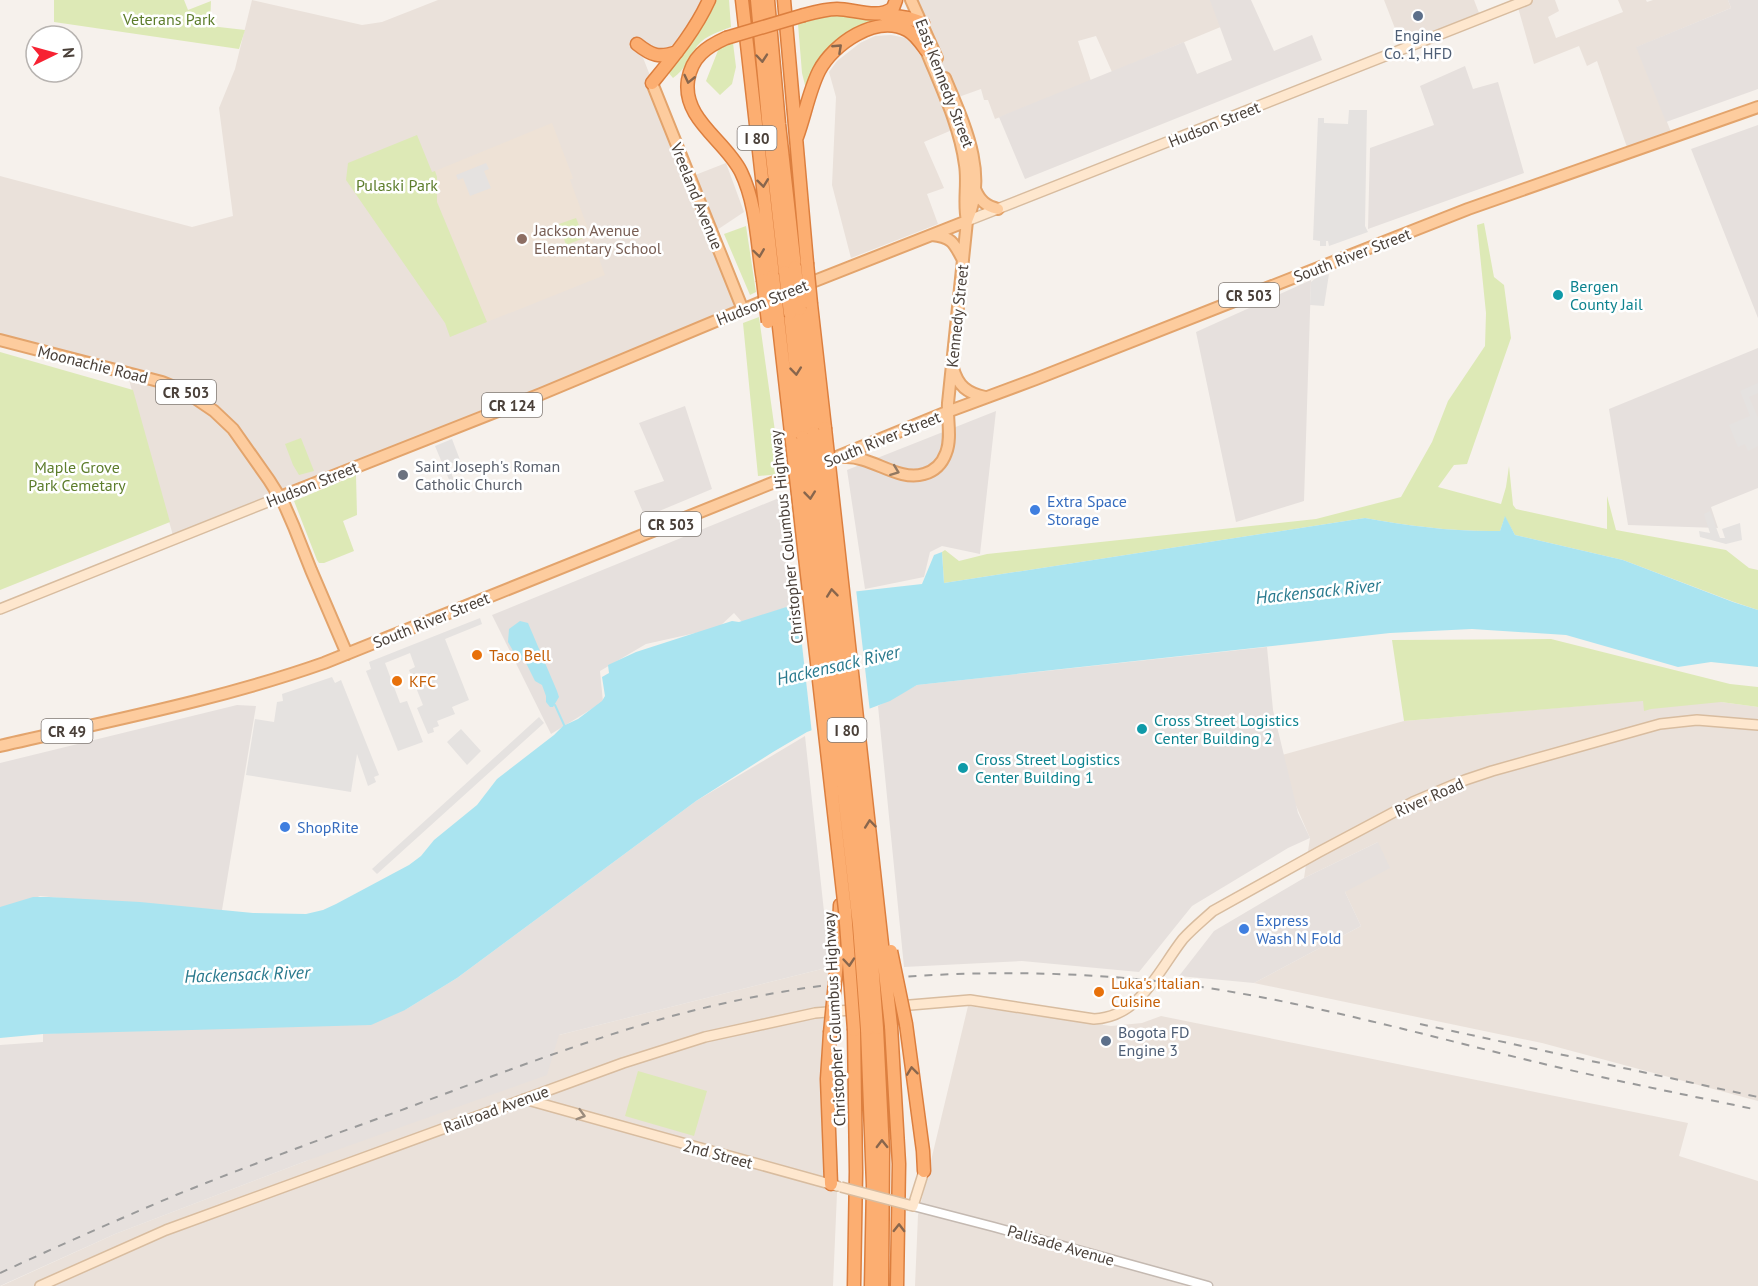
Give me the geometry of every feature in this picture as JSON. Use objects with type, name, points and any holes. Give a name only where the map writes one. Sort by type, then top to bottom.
[{"type":"highway","points":[[652,83],[695,26],[709,0]]},
{"type":"highway","name":"Christopher Columbus Highway","points":[[742,0],[784,272]]},
{"type":"highway","name":"Christopher Columbus Highway","points":[[757,0],[789,313],[876,882],[891,1026],[898,1156],[897,1286]]},
{"type":"highway","name":"Christopher Columbus Highway","points":[[768,0],[779,124],[784,272]]},
{"type":"highway","name":"Christopher Columbus Highway","points":[[784,0],[795,142],[784,272]]},
{"type":"highway","points":[[872,13],[890,11],[896,0]]},
{"type":"highway","points":[[789,313],[784,272],[752,206],[742,173],[733,158],[691,107],[687,89],[689,72],[698,56],[708,46],[726,38],[820,11],[836,9],[919,22]]},
{"type":"highway","points":[[795,142],[820,70],[843,42],[865,30],[891,26],[906,29],[926,50]]},
{"type":"highway","points":[[637,44],[656,56],[666,56],[677,52]]},
{"type":"highway","name":"Christopher Columbus Highway","points":[[789,313],[782,354],[809,435],[870,934],[873,1185],[871,1286]]},
{"type":"highway","name":"Christopher Columbus Highway","points":[[809,435],[854,1030],[856,1172],[854,1286]]},
{"type":"highway","points":[[876,882],[906,1024],[924,1170]]},
{"type":"highway","points":[[836,1186],[827,1079],[837,977],[842,883]]},
{"type":"highway","name":"Christopher Columbus Highway","points":[[872,1028],[883,1177],[882,1286]]},
{"type":"main road","name":"East Kennedy Street","points":[[911,0],[972,149],[974,207],[967,221]]},
{"type":"main road","name":"Hudson Street","points":[[0,609],[541,394],[743,310],[1527,0]]},
{"type":"main road","name":"East Kennedy Street","points":[[926,50],[942,88],[963,150],[966,168],[964,209],[967,221]]},
{"type":"main road","name":"Vreeland Avenue","points":[[652,83],[743,310]]},
{"type":"main road","name":"South River Street","points":[[0,747],[243,689],[284,677],[347,654],[947,412],[1458,214],[1758,107]]},
{"type":"main road","points":[[975,189],[979,199],[988,206],[998,209]]},
{"type":"main road","name":"Kennedy Street","points":[[839,457],[856,456],[912,476],[931,472],[937,468],[947,451],[947,412],[967,221]]},
{"type":"main road","points":[[932,235],[944,236],[954,243],[963,260]]},
{"type":"main road","name":"Moonachie Road","points":[[0,340],[154,380],[186,392],[202,401],[227,424],[280,497]]},
{"type":"main road","points":[[952,365],[957,380],[963,388],[986,398]]},
{"type":"main road","name":"CR 503","points":[[280,497],[347,654]]},
{"type":"main road","name":"River Road","points":[[1137,1001],[1187,935],[1220,907],[1438,790],[1492,771],[1660,724],[1697,720],[1758,725]]},
{"type":"main road","name":"Railroad Avenue","points":[[40,1286],[166,1230],[663,1049],[747,1027],[815,1013],[970,1000],[1094,1019],[1116,1015],[1137,1001]]},
{"type":"main road","name":"2nd Street","points":[[524,1099],[703,1150],[911,1205]]},
{"type":"main road","points":[[911,1205],[924,1170]]},
{"type":"street","name":"East Kennedy Street","points":[[904,0],[919,22],[926,50]]},
{"type":"street","name":"Palisade Avenue","points":[[911,1205],[1208,1286]]},
{"type":"shaded area","points":[[252,0],[362,25],[382,22],[438,0],[704,0],[684,32],[672,46],[657,50],[638,45],[690,177],[726,163],[744,212],[711,234],[743,310],[174,539],[127,373],[0,340],[0,176],[192,227],[233,216],[219,108],[235,69]]},
{"type":"shaded area","points":[[911,0],[1213,0],[1223,26],[1112,72],[1096,36],[1078,41],[1091,81],[995,119],[988,100],[984,100],[981,89],[953,99],[923,23]]},
{"type":"shaded area","points":[[1210,0],[1251,0],[1274,51],[1312,35],[1322,60],[1025,179],[999,117],[1184,42],[1197,74],[1232,60]]},
{"type":"shaded area","points":[[1384,0],[1474,0],[1481,18],[1403,49]]},
{"type":"shaded area","points":[[1527,0],[1555,0],[1559,11],[1548,17],[1556,38],[1623,12],[1618,0],[1646,0],[1647,2],[1653,0],[1728,0],[1731,8],[1637,47],[1673,137],[1629,153],[1597,61],[1587,66],[1579,46],[1534,64],[1517,4]]},
{"type":"shaded area","points":[[1728,0],[1758,0],[1758,89],[1666,122],[1636,47],[1731,8]]},
{"type":"shaded area","points":[[891,35],[906,38],[924,52],[952,130],[924,142],[944,188],[927,194],[938,224],[851,258],[832,185],[836,97],[829,72],[837,61],[860,43],[875,36]]},
{"type":"shaded area","points":[[1465,66],[1473,89],[1498,82],[1524,173],[1368,229],[1370,148],[1434,125],[1420,86]]},
{"type":"shaded area","points":[[1349,110],[1367,110],[1365,226],[1368,232],[1329,246],[1326,241],[1326,246],[1320,246],[1320,241],[1313,240],[1318,118],[1324,118],[1324,123],[1348,124]]},
{"type":"shaded area","name":"Jackson Avenue Elementary School","points":[[552,123],[605,275],[487,322],[437,202],[435,171]]},
{"type":"shaded area","points":[[1758,125],[1758,318],[1691,149]]},
{"type":"shaded area","points":[[486,163],[489,169],[484,171],[491,188],[470,196],[463,178],[458,180],[456,175]]},
{"type":"shaded area","points":[[1329,274],[1324,306],[1310,305],[1311,282]]},
{"type":"shaded area","points":[[1311,280],[1304,501],[1236,522],[1196,332]]},
{"type":"shaded area","points":[[1758,348],[1758,488],[1711,507],[1718,528],[1628,525],[1609,409]]},
{"type":"shaded area","points":[[1758,383],[1758,393],[1749,397],[1758,418],[1758,446],[1748,451],[1745,444],[1738,447],[1729,425],[1750,416],[1740,391]]},
{"type":"shaded area","points":[[685,406],[712,489],[645,517],[634,491],[664,481],[639,423]]},
{"type":"shaded area","points":[[996,411],[980,554],[942,546],[930,552],[924,577],[865,589],[847,470]]},
{"type":"shaded area","points":[[452,439],[460,460],[448,465],[454,480],[450,482],[435,446]]},
{"type":"shaded area","points":[[779,498],[791,606],[742,622],[734,613],[718,628],[646,644],[600,671],[603,702],[551,734],[492,615]]},
{"type":"shaded area","points":[[1710,511],[1720,538],[1725,538],[1722,529],[1740,523],[1742,540],[1726,544],[1700,537],[1699,531],[1710,533],[1704,514]]},
{"type":"shaded area","points":[[480,618],[482,624],[445,639],[469,700],[452,707],[455,714],[437,721],[439,726],[433,728],[434,732],[428,734],[417,708],[423,705],[409,670],[415,667],[410,653],[385,663],[400,703],[407,701],[423,742],[398,751],[366,671],[371,669],[369,662]]},
{"type":"shaded area","points":[[1267,647],[1273,710],[1298,813],[1310,838],[1288,848],[1192,906],[1139,972],[1022,961],[904,967],[878,706],[917,685]]},
{"type":"shaded area","points":[[332,677],[335,683],[341,680],[379,775],[374,777],[376,782],[368,786],[357,754],[351,792],[246,775],[255,719],[274,722],[277,702],[283,701],[282,694]]},
{"type":"shaded area","points":[[1638,701],[1721,702],[1758,707],[1758,1101],[1542,1043],[1254,983],[1361,926],[1345,892],[1378,842],[1304,878],[1310,838],[1275,757],[1404,721]]},
{"type":"shaded area","points":[[237,705],[256,706],[222,910],[40,896],[0,914],[0,763]]},
{"type":"shaded area","points":[[539,717],[544,723],[377,874],[372,869]]},
{"type":"shaded area","points":[[461,729],[481,751],[467,765],[447,742]]},
{"type":"shaded area","points":[[805,736],[830,967],[559,1035],[547,1075],[306,1161],[115,1234],[0,1286],[0,1045],[43,1042],[43,1034],[405,1010],[457,978],[696,801]]},
{"type":"shaded area","points":[[1378,842],[1390,868],[1345,892],[1361,926],[1254,983],[1179,976],[1214,931],[1304,878]]},
{"type":"shaded area","points":[[830,967],[838,1170],[833,1286],[1,1286],[115,1234],[306,1161],[559,1035]]},
{"type":"shaded area","points":[[968,1006],[1111,1026],[1142,1023],[1161,1016],[1688,1123],[1679,1156],[1758,1181],[1758,1286],[915,1286],[918,1215]]},
{"type":"green space","name":"Veterans Park","points":[[54,0],[184,0],[188,10],[211,1],[210,26],[245,30],[239,49],[84,26],[84,24],[54,22]]},
{"type":"green space","points":[[715,0],[729,0],[731,27],[704,39],[673,78],[667,71]]},
{"type":"green space","points":[[831,15],[887,20],[854,29],[825,52],[807,93],[802,73],[798,24]]},
{"type":"green space","points":[[733,43],[736,67],[732,84],[720,95],[706,81],[719,48]]},
{"type":"green space","name":"Pulaski Park","points":[[417,135],[432,172],[435,171],[437,177],[437,202],[487,322],[450,337],[445,323],[346,180],[348,163]]},
{"type":"green space","points":[[576,218],[584,238],[566,245],[559,224]]},
{"type":"green space","points":[[1484,223],[1494,277],[1504,285],[1511,338],[1467,464],[1454,465],[1438,487],[1501,504],[1509,466],[1513,505],[1516,509],[1607,529],[1607,496],[1616,530],[1726,550],[1749,568],[1758,570],[1758,610],[1623,560],[1515,535],[1505,517],[1500,531],[1432,528],[1365,518],[944,583],[942,552],[945,550],[959,561],[987,554],[1316,519],[1401,497],[1432,442],[1448,401],[1485,346],[1486,313],[1477,225]]},
{"type":"green space","points":[[746,226],[756,292],[750,295],[724,234]]},
{"type":"green space","points":[[759,317],[781,474],[758,476],[743,323]]},
{"type":"green space","name":"Maple Grove Park Cemetary","points":[[0,352],[133,390],[170,522],[0,590]]},
{"type":"green space","points":[[301,438],[314,471],[299,475],[285,444]]},
{"type":"green space","points":[[356,475],[357,515],[343,521],[354,551],[319,563],[294,501]]},
{"type":"green space","points":[[1551,639],[1730,684],[1758,687],[1758,707],[1721,702],[1644,711],[1643,701],[1404,721],[1392,640]]},
{"type":"green space","points":[[638,1071],[707,1091],[694,1136],[625,1116]]},
{"type":"water","name":"Hackensack River","points":[[1505,516],[1515,535],[1623,560],[1758,610],[1758,667],[1711,662],[1678,667],[1566,635],[1472,629],[1390,633],[917,685],[890,701],[807,732],[773,752],[696,801],[457,978],[405,1010],[371,1025],[43,1034],[0,1038],[0,907],[33,897],[49,897],[140,902],[253,913],[306,914],[323,910],[409,865],[421,856],[434,840],[477,805],[497,779],[563,726],[578,719],[602,701],[605,696],[602,677],[609,673],[608,665],[636,652],[732,621],[739,622],[824,595],[922,584],[934,555],[942,552],[944,583],[1365,518],[1432,528],[1500,531]]},
{"type":"water","points":[[520,621],[528,623],[557,691],[559,697],[553,707],[546,702],[542,685],[535,681],[526,663],[516,656],[508,642],[509,629]]},
{"type":"pier","points":[[856,589],[870,712],[812,734],[797,600],[823,593]]},
{"type":"waterway","points":[[555,705],[565,727]]},
{"type":"railway","points":[[0,1273],[204,1184],[592,1041],[658,1020],[770,994],[884,979],[998,973],[1055,974],[1112,977],[1226,991],[1282,1001],[1561,1068],[1758,1110]]},
{"type":"railway","points":[[1420,1024],[1758,1097]]},
{"type":"place","name":"Engine Co. 1, HFD","points":[[1418,16]]},
{"type":"place","name":"Jackson Avenue Elementary School","points":[[522,239]]},
{"type":"place","name":"Bergen County Jail","points":[[1558,295]]},
{"type":"place","name":"Saint Joseph's Roman Catholic Church","points":[[403,475]]},
{"type":"place","name":"Extra Space Storage","points":[[1035,510]]},
{"type":"place","name":"Taco Bell","points":[[477,655]]},
{"type":"place","name":"KFC","points":[[397,681]]},
{"type":"place","name":"Cross Street Logistics Center Building 2","points":[[1142,729]]},
{"type":"place","name":"Cross Street Logistics Center Building 1","points":[[963,768]]},
{"type":"place","name":"ShopRite","points":[[285,827]]},
{"type":"place","name":"Express Wash N Fold","points":[[1244,929]]},
{"type":"place","name":"Luka's Italian Cuisine","points":[[1099,992]]},
{"type":"place","name":"Bogota FD Engine 3","points":[[1106,1041]]}]
